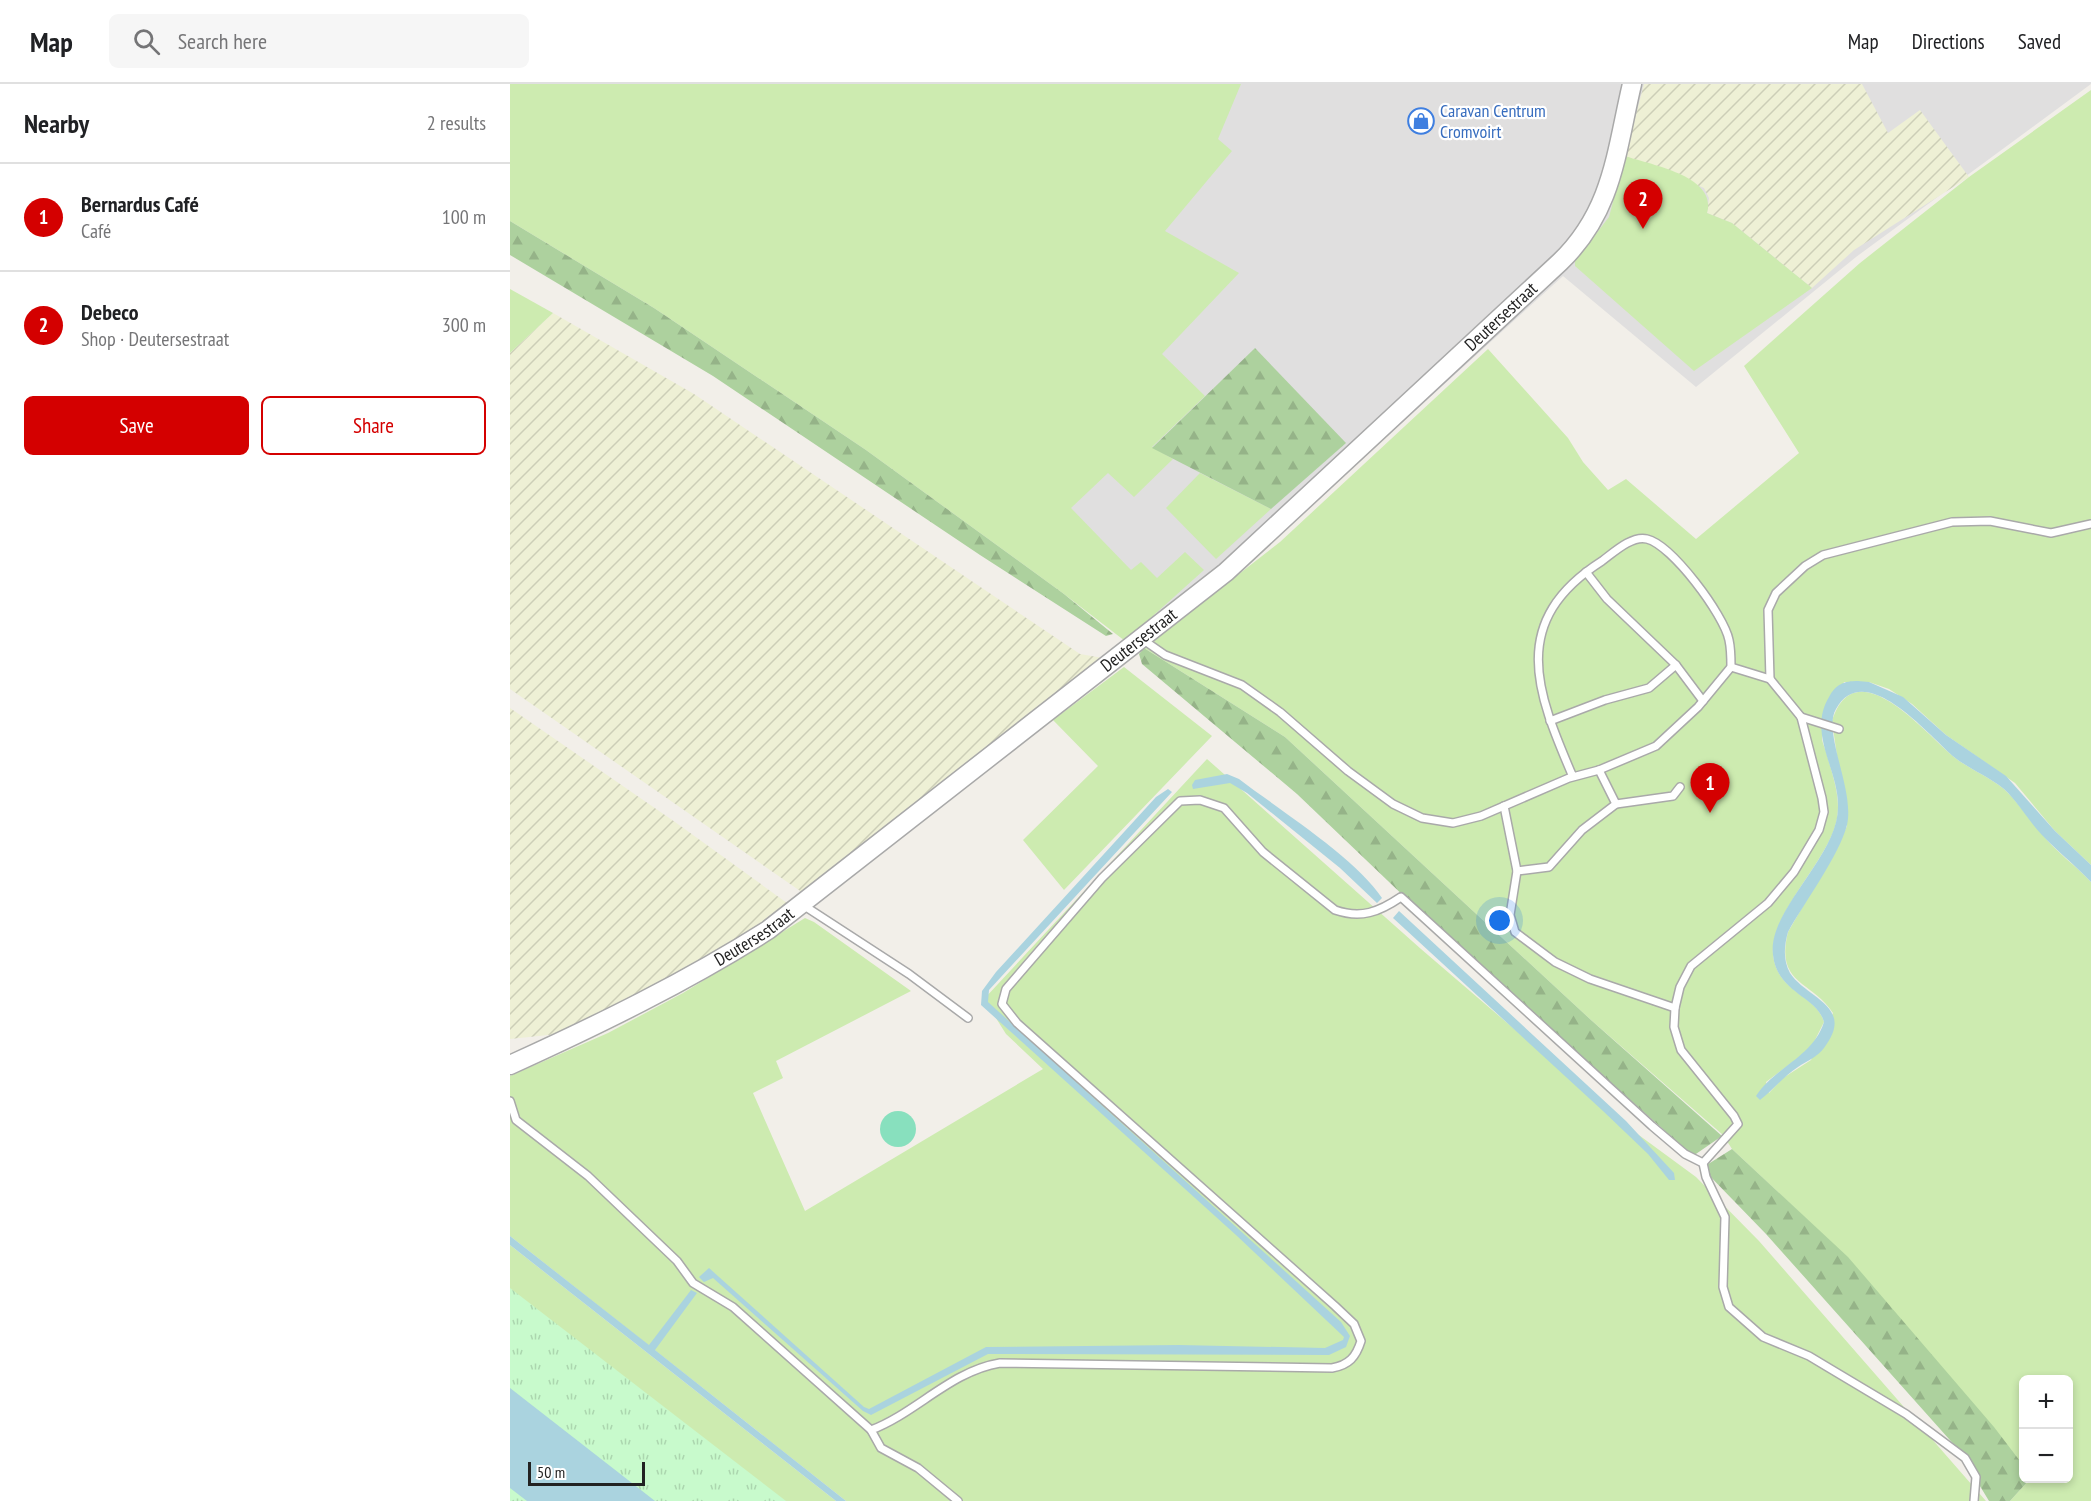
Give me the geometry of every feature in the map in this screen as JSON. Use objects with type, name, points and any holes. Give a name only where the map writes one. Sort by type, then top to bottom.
[{"type":"street","name":"Deutersestraat","points":[[510,1065],[590,1029],[725,957],[803,905],[965,774],[1226,572],[1571,252],[1586,235],[1604,200],[1632,84]]},
{"type":"lane","points":[[1770,679],[1768,610],[1771,601],[1776,592],[1814,560],[1894,535],[1952,522],[1990,521],[2051,533],[2091,524]]},
{"type":"lane","points":[[1142,639],[1165,655],[1242,685],[1280,712],[1374,791],[1393,804],[1422,818],[1453,824],[1656,747],[1703,701],[1731,667],[1729,638],[1704,592],[1675,559],[1647,539],[1635,540],[1586,572],[1562,593],[1540,631],[1538,668],[1550,721],[1573,777]]},
{"type":"lane","points":[[1586,572],[1607,599],[1676,666],[1703,701]]},
{"type":"lane","points":[[1550,721],[1605,700],[1649,688],[1676,666]]},
{"type":"lane","points":[[1703,1163],[1738,1124],[1681,1050],[1674,1027],[1675,1008],[1680,987],[1691,966],[1768,903],[1794,872],[1819,830],[1824,812],[1801,717],[1770,679],[1731,667]]},
{"type":"lane","points":[[1801,717],[1839,729]]},
{"type":"lane","points":[[1599,770],[1616,804]]},
{"type":"lane","points":[[1517,871],[1549,867],[1582,830],[1616,804],[1673,796],[1680,787]]},
{"type":"lane","points":[[871,1430],[892,1422],[972,1371],[1000,1363],[1332,1368],[1343,1366],[1357,1354],[1361,1341],[1354,1324],[1348,1318],[1017,1023],[1002,1004],[1006,989],[1102,878],[1180,801],[1200,800],[1224,808],[1263,852],[1335,910],[1347,914],[1368,914],[1381,911],[1401,897],[1652,1126],[1685,1154],[1703,1163]]},
{"type":"lane","points":[[1504,806],[1517,871],[1510,915],[1515,932],[1555,962],[1590,979],[1675,1008]]},
{"type":"lane","points":[[803,905],[909,974],[968,1017]]},
{"type":"lane","points":[[510,1101],[516,1120],[588,1176],[656,1239],[693,1283],[733,1307],[871,1430],[881,1448],[918,1468],[958,1501]]},
{"type":"lane","points":[[1703,1163],[1706,1177],[1725,1217],[1723,1287],[1730,1307],[1763,1337],[1800,1352],[1906,1414],[1965,1458],[1976,1477],[1974,1501]]},
{"type":"shaded area","points":[[1235,84],[2091,84],[1856,257],[1696,387],[1563,276],[1174,630],[1061,509],[1156,359],[1157,232],[1210,137]]},
{"type":"green space","points":[[510,84],[1241,84],[1218,139],[1232,151],[1165,231],[1239,273],[1162,354],[1205,396],[1152,447],[1173,459],[1134,497],[1108,473],[1071,508],[1131,570],[1141,562],[1157,578],[1185,552],[1204,570],[1125,641],[866,450],[654,308],[510,221]]},
{"type":"green space","points":[[1644,84],[1862,84],[1888,133],[1920,110],[1969,177],[1854,250],[1812,288],[1732,223],[1707,213],[1709,198],[1704,188],[1625,156]]},
{"type":"green space","points":[[2091,90],[2091,865],[2055,831],[2015,783],[1946,735],[1912,704],[1889,689],[1869,682],[1844,682],[1828,717],[1822,738],[1836,789],[1838,814],[1836,823],[1822,855],[1780,922],[1774,939],[1773,954],[1781,977],[1814,1005],[1824,1022],[1811,1048],[1766,1082],[1769,1093],[1783,1078],[1811,1060],[1833,1013],[1791,972],[1786,962],[1785,949],[1788,932],[1847,826],[1832,721],[1843,700],[1857,692],[1873,694],[1909,716],[1954,757],[2004,789],[2047,841],[2091,882],[2091,1501],[2010,1501],[2026,1483],[2073,1483],[2073,1375],[2019,1375],[2019,1460],[1848,1258],[1732,1149],[1723,1135],[1591,1020],[1285,737],[1144,648],[1280,542],[1488,349],[1568,438],[1583,462],[1608,490],[1626,479],[1696,539],[1799,453],[1744,366],[1860,263],[1969,177]]},
{"type":"green space","points":[[1625,156],[1665,168],[1693,181],[1708,200],[1707,213],[1732,223],[1812,288],[1694,371],[1575,266],[1575,261],[1609,217]]},
{"type":"green space","points":[[510,221],[654,308],[866,450],[1064,594],[1113,634],[1106,636],[980,555],[713,376],[510,255]]},
{"type":"green space","points":[[510,289],[553,313],[510,353]]},
{"type":"green space","points":[[553,313],[694,394],[1080,654],[1103,658],[1065,685],[806,895],[510,689],[510,353]]},
{"type":"green space","points":[[1255,348],[1346,443],[1271,509],[1152,448]]},
{"type":"green space","points":[[1200,473],[1271,509],[1216,559],[1166,508]]},
{"type":"green space","points":[[1144,648],[1285,737],[1591,1020],[1722,1136],[1693,1156],[1433,924],[1297,794],[1142,664],[1139,654]]},
{"type":"green space","points":[[1124,667],[1212,736],[1064,890],[1023,840],[1098,766],[1053,720]]},
{"type":"green space","points":[[510,708],[787,903],[765,923],[672,978],[558,1034],[510,1039]]},
{"type":"green space","points":[[1207,759],[1421,949],[1632,1130],[1696,1177],[1759,1241],[1986,1501],[846,1501],[510,1236],[510,1076],[608,1033],[683,993],[805,918],[814,922],[911,991],[776,1061],[783,1078],[753,1093],[805,1211],[1043,1069],[1006,1034],[984,999]]},
{"type":"green space","points":[[898,1111],[911,1116],[916,1129],[911,1142],[898,1147],[885,1142],[880,1129],[885,1116]]},
{"type":"green space","points":[[1732,1149],[1848,1257],[1994,1427],[2019,1460],[2019,1483],[2026,1483],[2010,1501],[1989,1501],[1957,1448],[1766,1234],[1702,1168]]},
{"type":"green space","points":[[510,1245],[836,1501],[748,1501],[510,1312]]},
{"type":"green space","points":[[510,1288],[786,1501],[510,1501]]},
{"type":"water","points":[[1858,681],[1869,682],[1903,697],[1946,735],[2006,776],[2055,831],[2091,865],[2091,882],[2041,834],[2004,789],[1954,757],[1897,706],[1880,696],[1863,692],[1848,695],[1836,709],[1833,719],[1835,747],[1847,795],[1847,825],[1837,851],[1788,932],[1785,948],[1786,963],[1790,973],[1825,1004],[1835,1022],[1832,1034],[1824,1048],[1760,1100],[1756,1096],[1764,1086],[1812,1044],[1824,1022],[1814,1006],[1789,986],[1776,968],[1773,955],[1774,938],[1781,920],[1827,845],[1835,826],[1838,807],[1837,793],[1822,738],[1823,711],[1829,697],[1838,686]]},
{"type":"water","points":[[1227,774],[1239,779],[1336,851],[1370,883],[1382,898],[1377,903],[1340,868],[1247,793],[1230,783],[1193,789],[1192,785],[1195,780]]},
{"type":"water","points":[[1168,789],[1172,792],[989,990],[988,1002],[1341,1322],[1350,1336],[1346,1347],[1329,1355],[988,1354],[871,1415],[863,1411],[713,1278],[704,1282],[699,1277],[709,1268],[864,1407],[869,1409],[986,1347],[1179,1345],[1325,1348],[1343,1340],[1344,1337],[1236,1235],[981,1005],[982,991],[996,972],[1156,797]]},
{"type":"water","points":[[1399,911],[1626,1121],[1674,1173],[1675,1180],[1669,1180],[1648,1154],[1603,1111],[1393,918]]},
{"type":"water","points":[[510,1236],[649,1345],[691,1290],[697,1293],[655,1350],[846,1501],[836,1501],[510,1245]]},
{"type":"water","points":[[510,1388],[655,1501],[527,1501],[510,1488]]},
{"type":"place","name":"Caravan Centrum Cromvoirt","points":[[1421,121]]},
{"type":"place","name":"Debeco","points":[[1643,229]]},
{"type":"place","name":"Bernardus Café","points":[[1710,813]]}]
